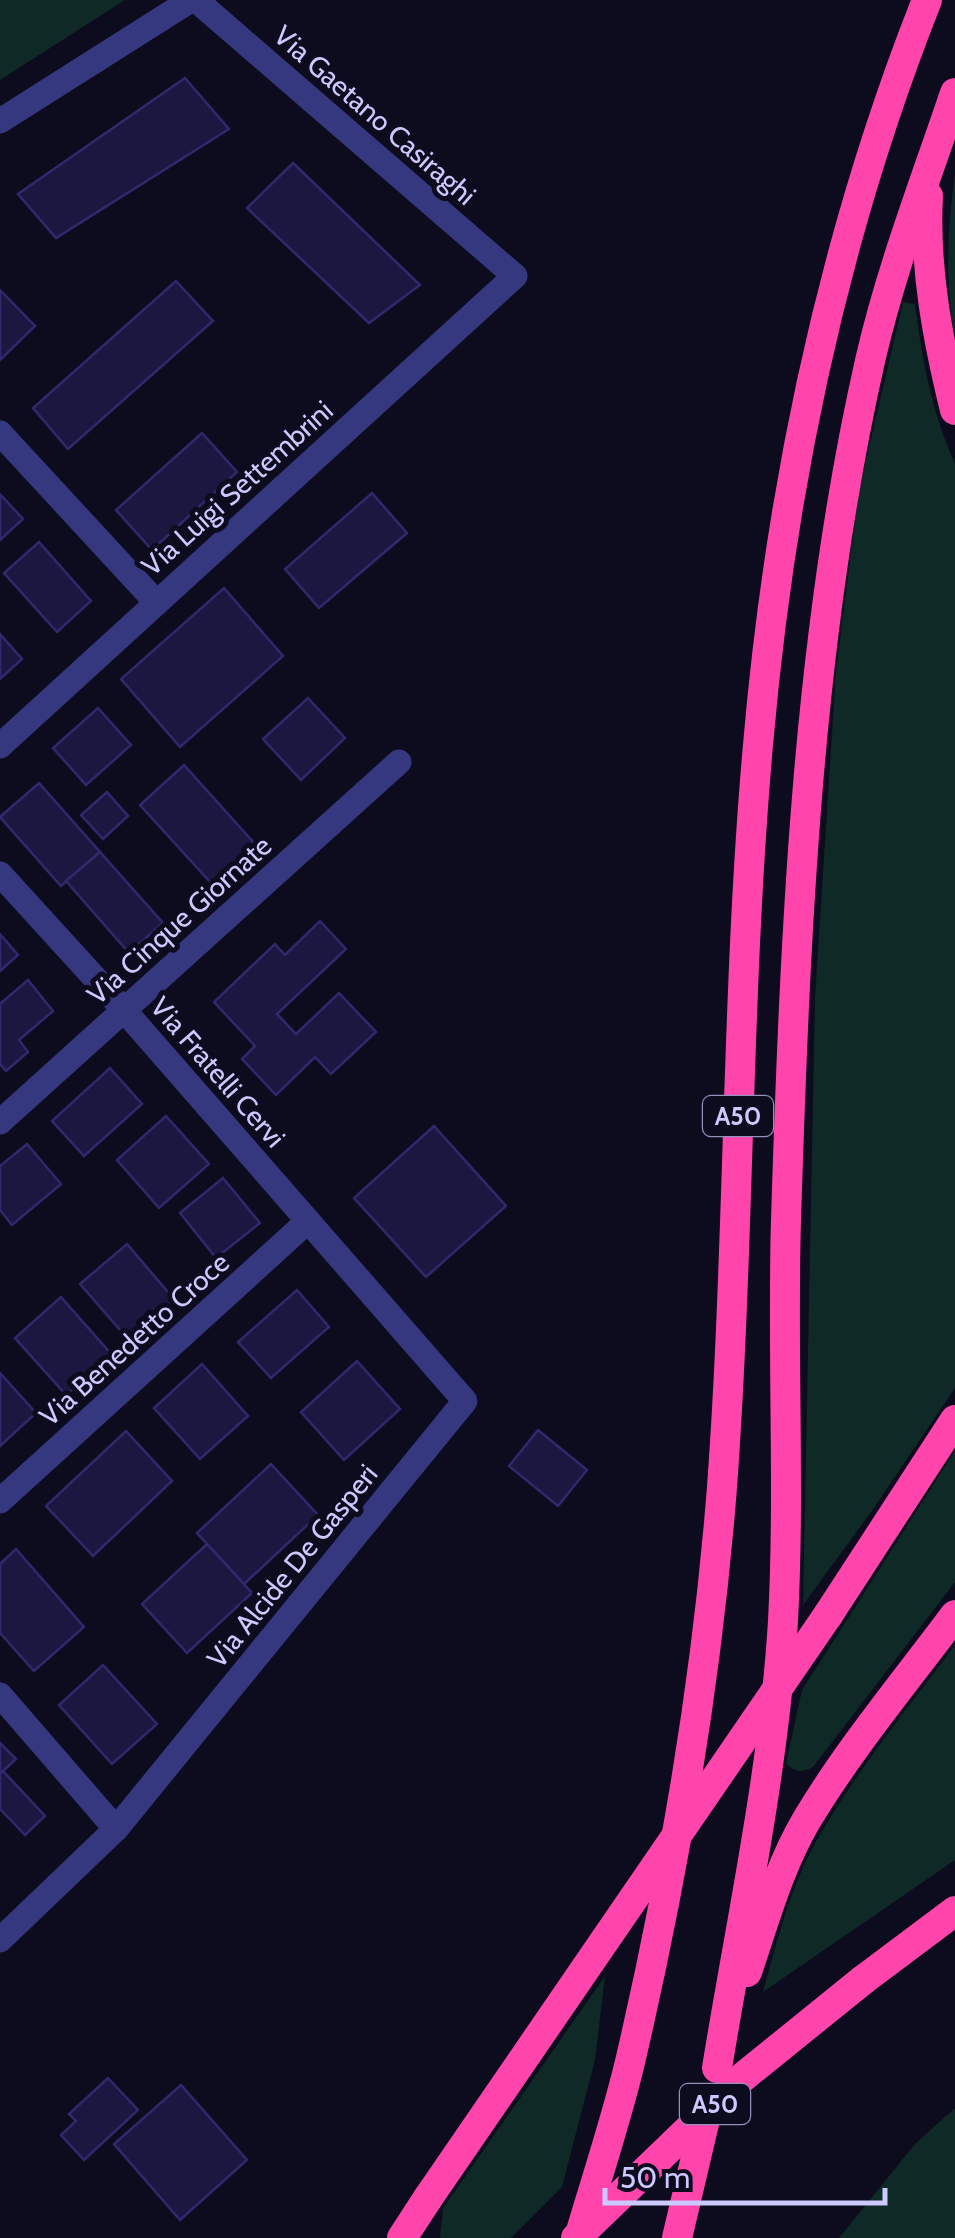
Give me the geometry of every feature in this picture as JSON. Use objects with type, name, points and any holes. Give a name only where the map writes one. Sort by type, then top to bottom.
[{"type":"highway","name":"A50","points":[[578,2238],[633,2047],[694,1743],[710,1616],[733,1310],[750,842],[771,619],[790,497],[812,380],[843,254],[927,0]]},
{"type":"highway","points":[[678,2238],[717,2068],[763,1796],[782,1623],[788,1185],[806,806],[822,656],[851,455],[870,359],[906,228],[955,93]]},
{"type":"highway","points":[[930,165],[926,230],[932,290],[955,410]]},
{"type":"highway","points":[[402,2238],[828,1616],[955,1420]]},
{"type":"highway","points":[[717,2068],[778,1884],[804,1824],[955,1615]]},
{"type":"highway","name":"A50","points":[[578,2238],[743,2077],[955,1911]]},
{"type":"street","points":[[0,120],[193,0]]},
{"type":"street","name":"Via Gaetano Casiraghi","points":[[193,0],[514,276]]},
{"type":"street","name":"Via Luigi Settembrini","points":[[0,746],[514,276]]},
{"type":"street","points":[[0,433],[156,602]]},
{"type":"street","name":"Via Cinque Giornate","points":[[0,1122],[399,762]]},
{"type":"street","name":"Via Fratelli Cervi","points":[[0,874],[308,1222]]},
{"type":"street","name":"Via Alcide De Gasperi","points":[[0,1940],[116,1829],[465,1401],[308,1222]]},
{"type":"street","name":"Via Benedetto Croce","points":[[0,1502],[308,1222]]},
{"type":"street","points":[[0,1695],[116,1829]]},
{"type":"green space","points":[[0,0],[125,0],[0,80]]},
{"type":"green space","points":[[955,174],[955,338],[948,256]]},
{"type":"green space","points":[[903,302],[915,304],[929,386],[955,464],[955,1388],[803,1605],[815,997],[836,671],[859,490]]},
{"type":"green space","points":[[955,1451],[955,1582],[813,1767],[796,1770],[786,1763],[802,1690]]},
{"type":"green space","points":[[955,1645],[955,1860],[763,1992],[792,1895],[817,1840],[865,1765]]},
{"type":"green space","points":[[605,1976],[595,2060],[562,2187],[511,2238],[440,2238],[443,2208]]},
{"type":"green space","points":[[955,2108],[955,2238],[839,2238],[915,2144]]},
{"type":"building","points":[[185,78],[229,129],[56,238],[18,194]]},
{"type":"building","points":[[293,163],[420,285],[369,323],[247,208]]},
{"type":"building","points":[[176,281],[213,321],[68,449],[33,408]]},
{"type":"building","points":[[0,290],[35,326],[0,360]]},
{"type":"building","points":[[202,433],[237,472],[152,550],[116,510]]},
{"type":"building","points":[[372,493],[407,533],[319,608],[285,569]]},
{"type":"building","points":[[0,494],[23,519],[0,540]]},
{"type":"building","points":[[39,542],[91,601],[57,632],[4,573]]},
{"type":"building","points":[[224,588],[283,656],[180,747],[121,679]]},
{"type":"building","points":[[0,634],[22,659],[0,679]]},
{"type":"building","points":[[308,698],[345,738],[301,780],[263,739]]},
{"type":"building","points":[[98,708],[131,745],[86,785],[53,748]]},
{"type":"building","points":[[184,765],[255,844],[211,883],[140,805]]},
{"type":"building","points":[[39,783],[100,852],[61,886],[0,817]]},
{"type":"building","points":[[107,792],[128,816],[103,839],[81,815]]},
{"type":"building","points":[[100,852],[163,923],[129,953],[66,881]]},
{"type":"building","points":[[320,921],[346,949],[277,1014],[296,1034],[339,993],[376,1032],[331,1074],[315,1057],[276,1095],[242,1059],[255,1046],[214,1002],[275,944],[285,955]]},
{"type":"building","points":[[0,934],[18,955],[0,971]]},
{"type":"building","points":[[28,980],[53,1011],[19,1040],[28,1052],[6,1071],[0,1064],[0,1004]]},
{"type":"building","points":[[110,1068],[142,1104],[84,1156],[52,1121]]},
{"type":"building","points":[[166,1116],[209,1164],[159,1208],[117,1160]]},
{"type":"building","points":[[434,1126],[506,1206],[426,1277],[354,1198]]},
{"type":"building","points":[[27,1144],[61,1184],[12,1225],[0,1210],[0,1166]]},
{"type":"building","points":[[223,1178],[260,1223],[216,1258],[180,1213]]},
{"type":"building","points":[[127,1244],[174,1299],[127,1338],[80,1284]]},
{"type":"building","points":[[297,1290],[329,1327],[271,1378],[238,1342]]},
{"type":"building","points":[[61,1297],[112,1355],[66,1395],[15,1338]]},
{"type":"building","points":[[357,1361],[400,1409],[344,1460],[301,1412]]},
{"type":"building","points":[[202,1364],[248,1416],[200,1459],[154,1408]]},
{"type":"building","points":[[0,1373],[36,1413],[0,1446]]},
{"type":"building","points":[[538,1430],[587,1470],[558,1506],[509,1466]]},
{"type":"building","points":[[126,1431],[172,1481],[93,1556],[46,1506]]},
{"type":"building","points":[[271,1464],[318,1515],[244,1584],[197,1533]]},
{"type":"building","points":[[207,1544],[252,1593],[187,1653],[142,1604]]},
{"type":"building","points":[[16,1549],[84,1627],[34,1671],[0,1633],[0,1564]]},
{"type":"building","points":[[103,1665],[157,1724],[112,1764],[59,1705]]},
{"type":"building","points":[[0,1743],[16,1759],[0,1774]]},
{"type":"building","points":[[3,1771],[45,1816],[25,1835],[0,1809]]},
{"type":"building","points":[[108,2078],[138,2110],[84,2160],[61,2135],[76,2121],[69,2114]]},
{"type":"building","points":[[181,2085],[247,2160],[180,2220],[114,2144]]}]
